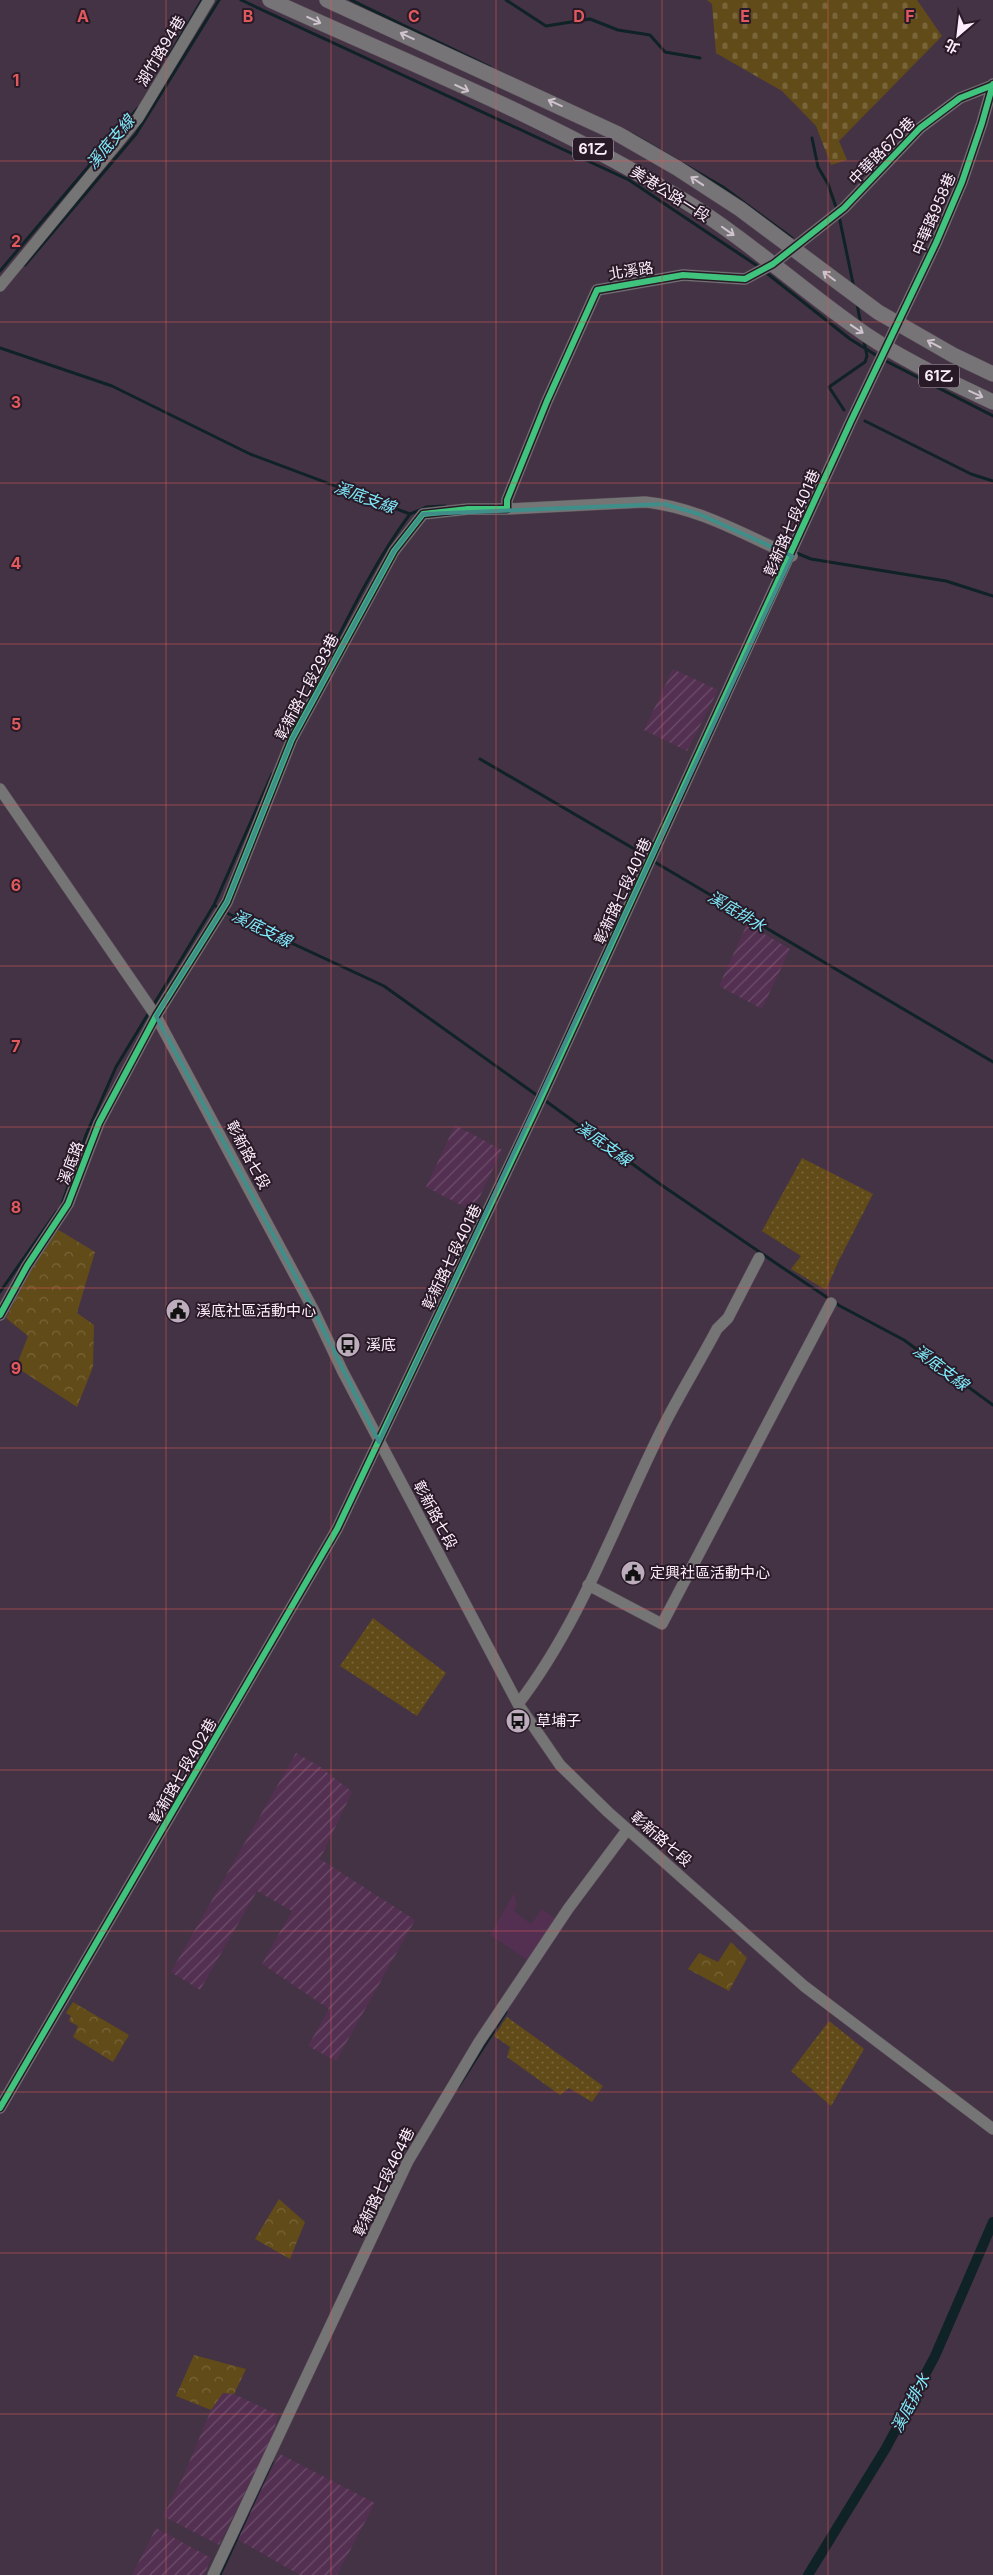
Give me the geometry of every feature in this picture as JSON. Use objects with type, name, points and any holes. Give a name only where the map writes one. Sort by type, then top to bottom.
[{"type":"main road","name":"美港公路一段","points":[[270,0],[574,139],[626,165],[686,202],[886,348]]},
{"type":"main road","name":"美港公路一段","points":[[327,0],[618,134],[716,193],[792,250],[897,324]]},
{"type":"main road","name":"61乙","points":[[897,324],[993,374]]},
{"type":"main road","name":"61乙","points":[[886,348],[993,402]]},
{"type":"street","name":"湖竹路94巷","points":[[0,286],[138,118],[209,0]]},
{"type":"street","name":"中華路670巷","points":[[844,208],[920,128],[960,98],[993,85]]},
{"type":"street","name":"中華路958巷","points":[[886,348],[936,243],[962,182],[993,85]]},
{"type":"street","name":"北溪路","points":[[507,505],[547,401],[597,290],[683,276],[745,279],[773,264],[844,208]]},
{"type":"street","name":"彰新路七段401巷","points":[[379,1442],[537,1107],[886,348]]},
{"type":"street","name":"彰新路七段293巷","points":[[156,1016],[227,902],[292,739],[394,551],[422,514],[507,505],[645,502],[664,504],[699,514],[792,556]]},
{"type":"street","name":"彰新路七段","points":[[0,789],[156,1016],[313,1309],[379,1442],[518,1704],[560,1765],[627,1830],[804,1986],[993,2129]]},
{"type":"street","name":"溪底路","points":[[0,1315],[27,1266],[68,1204],[99,1123],[156,1016]]},
{"type":"street","points":[[518,1704],[543,1668],[588,1584],[662,1429],[717,1330],[728,1318],[759,1258]]},
{"type":"street","points":[[588,1584],[662,1624],[831,1303]]},
{"type":"street","name":"彰新路七段402巷","points":[[0,2108],[308,1581],[337,1529],[379,1442]]},
{"type":"street","name":"彰新路七段464巷","points":[[213,2575],[408,2161],[479,2042],[568,1908],[627,1830]]},
{"type":"highlighted area","points":[[664,504],[699,514],[792,556],[379,1442],[313,1309],[156,1016],[227,902],[292,739],[394,551],[423,514]]},
{"type":"shaded area","points":[[673,669],[718,690],[687,751],[644,730]]},
{"type":"shaded area","points":[[747,924],[790,949],[762,1009],[719,986]]},
{"type":"shaded area","points":[[455,1125],[502,1150],[473,1211],[426,1187]]},
{"type":"shaded area","points":[[296,1753],[319,1766],[352,1792],[320,1859],[415,1920],[336,2061],[308,2046],[329,2009],[262,1964],[292,1911],[257,1891],[200,1990],[171,1972]]},
{"type":"shaded area","points":[[514,1893],[517,1905],[514,1911],[531,1924],[542,1909],[556,1919],[529,1961],[490,1935]]},
{"type":"shaded area","points":[[223,2393],[234,2394],[278,2415],[271,2440],[219,2545],[163,2516],[183,2477],[211,2410]]},
{"type":"shaded area","points":[[280,2454],[375,2503],[337,2575],[300,2575],[235,2538]]},
{"type":"shaded area","points":[[156,2528],[211,2558],[204,2575],[132,2575]]},
{"type":"green space","points":[[707,0],[917,0],[942,36],[839,141],[847,160],[831,165],[816,126],[782,91],[716,53],[712,4]]},
{"type":"green space","points":[[802,1158],[873,1194],[839,1260],[826,1290],[791,1269],[801,1256],[762,1231]]},
{"type":"green space","points":[[57,1229],[95,1252],[77,1313],[94,1325],[93,1367],[77,1407],[16,1367],[28,1336],[6,1318],[45,1242]]},
{"type":"green space","points":[[373,1618],[446,1673],[417,1716],[340,1666]]},
{"type":"green space","points":[[731,1942],[747,1958],[729,1991],[688,1969],[699,1953],[718,1962]]},
{"type":"green space","points":[[73,2002],[129,2035],[113,2062],[73,2037],[78,2026],[69,2021],[71,2016],[66,2013]]},
{"type":"green space","points":[[507,2017],[603,2086],[592,2102],[569,2088],[560,2095],[507,2057],[510,2047],[494,2036]]},
{"type":"green space","points":[[829,2021],[864,2049],[831,2106],[791,2071]]},
{"type":"green space","points":[[279,2199],[305,2222],[290,2259],[255,2239]]},
{"type":"green space","points":[[194,2355],[246,2369],[234,2394],[223,2393],[211,2410],[176,2396]]},
{"type":"waterway","name":"溪底支線","points":[[169,56],[202,0]]},
{"type":"waterway","points":[[25,265],[136,134],[219,0]]},
{"type":"waterway","points":[[241,0],[629,180],[759,267]]},
{"type":"waterway","points":[[351,0],[490,67]]},
{"type":"waterway","points":[[506,0],[546,26],[590,19],[618,30],[650,35],[665,52],[700,58]]},
{"type":"waterway","name":"溪底支線","points":[[0,271],[138,108]]},
{"type":"waterway","points":[[632,134],[723,187],[792,238]]},
{"type":"waterway","points":[[812,138],[818,167],[828,184],[837,210]]},
{"type":"waterway","points":[[839,216],[854,288]]},
{"type":"waterway","points":[[764,271],[850,339],[879,357]]},
{"type":"waterway","points":[[857,304],[861,325]]},
{"type":"waterway","points":[[844,410],[829,387],[865,362],[867,356],[864,341]]},
{"type":"waterway","name":"溪底支線","points":[[0,348],[112,386],[250,454],[410,514],[369,578],[311,691]]},
{"type":"waterway","points":[[884,360],[993,416]]},
{"type":"waterway","points":[[865,421],[971,474],[993,481]]},
{"type":"waterway","points":[[410,514],[427,507],[445,506]]},
{"type":"waterway","points":[[794,552],[811,559],[946,581],[993,596]]},
{"type":"waterway","name":"溪底排水","points":[[480,759],[648,857]]},
{"type":"waterway","name":"溪底支線","points":[[272,774],[214,905],[229,914],[384,986],[538,1096]]},
{"type":"waterway","name":"溪底排水","points":[[653,861],[993,1062]]},
{"type":"waterway","points":[[62,1204],[86,1135],[116,1067],[214,905]]},
{"type":"waterway","name":"溪底支線","points":[[543,1099],[660,1184],[783,1268],[840,1306],[904,1340],[993,1405]]},
{"type":"waterway","points":[[0,1292],[57,1211]]},
{"type":"waterway","points":[[458,2087],[506,2012]]},
{"type":"waterway","name":"溪底排水","points":[[808,2575],[886,2448],[935,2356],[993,2222]]},
{"type":"waterway","points":[[220,2575],[272,2462]]},
{"type":"cycle path","points":[[0,2108],[337,1529],[537,1107],[851,421],[936,243],[962,182],[993,84]]},
{"type":"cycle path","points":[[0,1315],[27,1266],[68,1204],[99,1123],[156,1016],[227,902],[292,739],[394,551],[423,514],[468,509],[507,509],[507,500],[547,401],[597,290],[683,275],[745,279],[773,264],[844,208],[920,128],[960,98],[993,85]]},
{"type":"place","name":"溪底社區活動中心","points":[[178,1311]]},
{"type":"place","name":"溪底","points":[[348,1345]]},
{"type":"place","name":"定興社區活動中心","points":[[633,1573]]},
{"type":"place","name":"草埔子","points":[[518,1721]]}]
